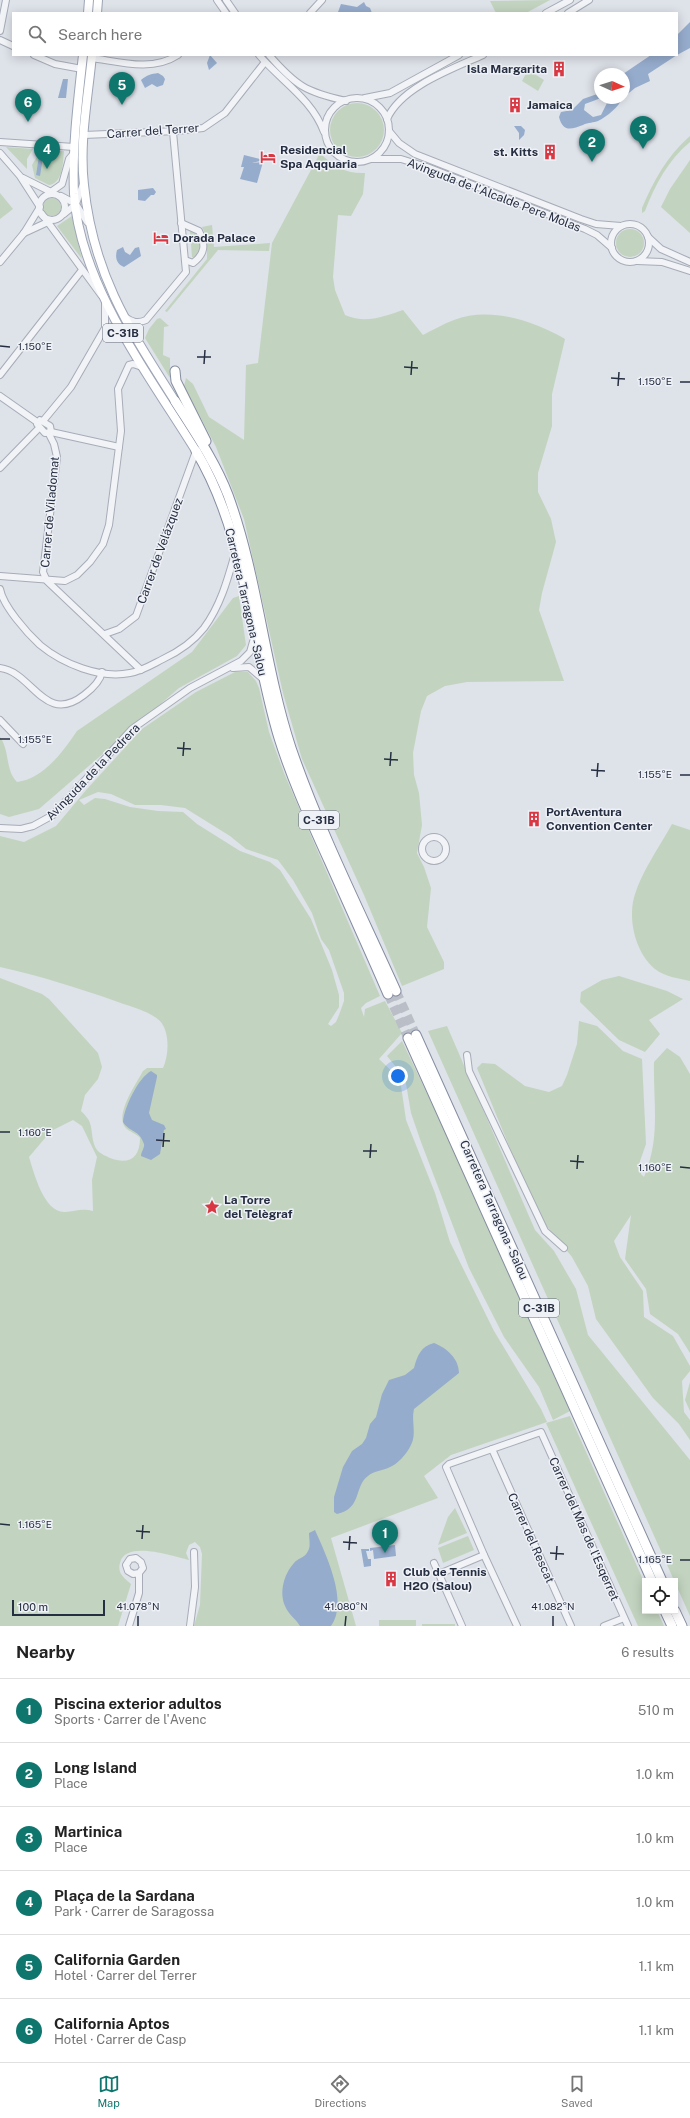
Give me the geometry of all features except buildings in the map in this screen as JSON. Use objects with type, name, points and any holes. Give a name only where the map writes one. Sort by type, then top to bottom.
[{"type":"highway","points":[[175,371],[176,381],[222,474],[227,494]]},
{"type":"highway","name":"Carretera Tarragona - Salou","points":[[175,401],[205,448],[227,494],[247,559],[273,679],[291,747],[318,818],[392,993],[306,808],[284,752],[264,682],[236,548],[216,490],[196,451]]},
{"type":"highway","name":"Carretera Tarragona - Salou","points":[[651,1578],[412,1037],[661,1578]]},
{"type":"highway","points":[[666,1614],[672,1626]]},
{"type":"highway","points":[[676,1614],[682,1626]]},
{"type":"main road","points":[[88,12],[89,0]]},
{"type":"main road","points":[[97,12],[98,0]]},
{"type":"main road","name":"Carretera Tarragona - Salou","points":[[83,56],[74,150],[76,204],[82,238],[103,298],[196,451]]},
{"type":"main road","name":"Carretera Tarragona - Salou","points":[[92,57],[84,135],[84,184],[91,236],[104,276],[122,314],[175,401]]},
{"type":"street","points":[[0,31],[6,0]]},
{"type":"street","points":[[217,0],[225,12]]},
{"type":"street","points":[[226,0],[234,12]]},
{"type":"street","points":[[311,12],[322,0]]},
{"type":"street","points":[[548,12],[570,0]]},
{"type":"street","points":[[570,12],[589,0]]},
{"type":"street","points":[[0,40],[12,46]]},
{"type":"street","points":[[36,56],[54,64],[82,69]]},
{"type":"street","points":[[92,57],[140,65],[156,65],[176,56]]},
{"type":"street","points":[[259,56],[308,103],[319,118],[332,150],[344,159],[358,162],[372,159],[385,145],[389,131],[387,119],[374,103],[362,99]]},
{"type":"street","points":[[271,56],[296,83],[305,89],[317,94],[346,101],[362,99],[390,92],[457,56]]},
{"type":"street","points":[[387,119],[394,105],[408,94],[450,70],[481,56]]},
{"type":"street","name":"Carrer del Terrer","points":[[84,135],[173,132],[203,128],[225,113],[265,62]]},
{"type":"street","points":[[326,137],[326,124],[329,115],[334,108],[346,101]]},
{"type":"street","name":"Avinguda de l'Alcalde Pere Molas","points":[[389,131],[401,146],[427,159],[581,219],[596,224],[621,226]]},
{"type":"street","points":[[122,314],[131,321],[143,322],[186,272],[173,132]]},
{"type":"street","points":[[0,142],[74,150],[69,159],[62,184],[52,194],[41,201],[40,207],[24,233],[0,262]]},
{"type":"street","points":[[0,153],[20,176],[40,207],[47,222],[103,298],[106,313],[105,328],[71,387],[0,468]]},
{"type":"street","name":"Avinguda de l'Alcalde Pere Molas","points":[[372,159],[401,159],[421,165],[585,229],[612,248]]},
{"type":"street","points":[[20,176],[52,194],[76,204],[83,213],[91,236]]},
{"type":"street","points":[[24,233],[58,218],[76,204],[84,184]]},
{"type":"street","points":[[52,194],[65,205],[58,218]]},
{"type":"street","points":[[42,214],[48,219],[58,218]]},
{"type":"street","points":[[181,223],[199,231],[204,246],[200,257],[193,263],[185,260]]},
{"type":"street","points":[[690,262],[661,249],[648,237],[644,230],[636,225],[630,224],[621,226],[613,234],[612,248],[621,259],[628,262],[656,261],[690,271]]},
{"type":"street","points":[[636,261],[647,252],[648,237]]},
{"type":"street","points":[[0,375],[82,270]]},
{"type":"street","points":[[0,577],[65,581],[77,575],[90,562],[103,544],[109,525],[121,431],[118,389],[129,365],[140,365],[146,370]]},
{"type":"street","points":[[0,396],[40,424],[50,433],[119,447]]},
{"type":"street","name":"Carrer de Viladomat","points":[[50,433],[57,457],[43,572],[46,581],[105,634],[141,670]]},
{"type":"street","name":"Carrer de Velázquez","points":[[105,634],[119,629],[136,616],[196,451]]},
{"type":"street","points":[[0,591],[19,624],[46,649],[73,666],[102,672],[124,674],[141,670],[184,648],[197,636],[212,615],[227,583],[236,548]]},
{"type":"street","points":[[227,583],[234,576],[243,580]]},
{"type":"street","name":"Avinguda de la Pedrera","points":[[0,828],[21,829],[33,826],[53,815],[132,729],[169,701],[246,657],[250,652],[254,634]]},
{"type":"street","name":"Avinguda de la Pedrera","points":[[220,672],[238,666],[249,667],[257,672],[264,682]]},
{"type":"street","points":[[0,668],[14,673],[42,697],[58,705],[71,703],[85,694],[101,678],[102,672]]},
{"type":"street","points":[[0,720],[23,744]]},
{"type":"street","points":[[429,837],[440,838],[445,846],[444,854],[436,861],[427,859],[422,853],[423,843],[429,837]]},
{"type":"street","points":[[467,1055],[469,1071],[545,1231],[564,1248]]},
{"type":"street","name":"Carrer del Mas de l'Esqerret","points":[[492,1449],[541,1432],[628,1626]]},
{"type":"street","points":[[492,1449],[446,1467],[517,1626]]},
{"type":"street","name":"Carrer del Rescat","points":[[492,1449],[571,1626]]},
{"type":"street","points":[[190,1626],[195,1593],[194,1552]]},
{"type":"street","points":[[439,1574],[484,1555]]},
{"type":"street","points":[[434,1563],[462,1626]]},
{"type":"street","points":[[129,1626],[139,1593],[139,1573]]},
{"type":"street","points":[[604,1626],[624,1618]]},
{"type":"green space","points":[[550,0],[528,12],[496,12],[490,1]]},
{"type":"green space","points":[[528,70],[544,80],[538,91],[522,81]]},
{"type":"green space","points":[[352,103],[362,103],[372,107],[380,115],[384,125],[384,135],[380,145],[372,153],[362,157],[352,157],[342,153],[334,145],[330,135],[330,125],[334,115],[342,107]]},
{"type":"green space","points":[[690,136],[690,142],[669,165],[658,182],[645,211],[642,213],[642,208],[656,178],[674,152]]},
{"type":"green space","points":[[6,147],[33,149],[27,159],[27,169]]},
{"type":"green space","points":[[51,151],[64,151],[63,166],[60,176],[54,183],[49,185],[35,178],[32,165],[38,155]]},
{"type":"green space","points":[[320,153],[330,162],[346,171],[365,173],[363,194],[351,216],[338,215],[333,277],[335,290],[345,315],[353,318],[367,319],[381,317],[403,310],[423,335],[442,325],[468,316],[497,315],[525,321],[553,332],[565,339],[552,394],[552,426],[538,473],[538,492],[551,519],[556,542],[542,593],[539,610],[564,681],[467,682],[445,686],[427,696],[421,711],[413,753],[414,775],[419,793],[422,825],[417,853],[424,867],[431,888],[427,927],[444,962],[444,969],[402,986],[364,895],[302,759],[283,693],[244,519],[216,447],[184,386],[186,378],[193,384],[209,417],[244,440],[246,365],[258,363],[272,243]]},
{"type":"green space","points":[[690,160],[690,233],[661,207],[670,189]]},
{"type":"green space","points":[[0,193],[13,209],[0,219]]},
{"type":"green space","points":[[52,198],[58,201],[61,207],[58,213],[52,216],[46,213],[43,207],[46,201]]},
{"type":"green space","points":[[72,216],[82,259],[57,226]]},
{"type":"green space","points":[[212,225],[214,247],[270,243],[269,251],[218,250],[167,312],[165,311],[207,259],[207,239],[202,227]]},
{"type":"green space","points":[[630,229],[640,233],[644,243],[640,253],[630,257],[620,253],[616,243],[620,233]]},
{"type":"green space","points":[[192,231],[200,240],[199,251],[194,258],[192,257],[190,232]]},
{"type":"green space","points":[[160,318],[169,326],[164,327],[163,355],[170,358],[170,378],[145,338],[149,329],[157,319]]},
{"type":"green space","points":[[239,596],[246,645],[237,656],[179,688],[39,809],[9,817],[0,814],[0,737],[5,748],[11,772],[17,782],[35,776],[59,756],[77,731],[192,652],[233,598]]},
{"type":"green space","points":[[235,672],[248,672],[256,681],[269,732],[284,773],[380,996],[366,1003],[361,1008],[364,1017],[365,1009],[385,1001],[402,1033],[379,1059],[400,1079],[406,1120],[435,1193],[450,1242],[494,1331],[541,1409],[547,1422],[451,1455],[424,1476],[438,1498],[331,1538],[356,1626],[194,1626],[200,1605],[202,1554],[200,1547],[195,1542],[189,1545],[186,1553],[189,1560],[150,1551],[130,1552],[124,1556],[120,1563],[119,1570],[131,1584],[118,1626],[0,1626],[0,978],[42,994],[49,999],[98,1053],[102,1067],[98,1079],[85,1095],[81,1111],[89,1121],[97,1150],[110,1158],[122,1161],[127,1160],[132,1158],[138,1151],[140,1138],[125,1127],[123,1121],[124,1107],[143,1071],[147,1068],[163,1068],[168,1044],[166,1031],[160,1021],[146,1012],[74,987],[0,967],[0,836],[24,842],[56,826],[87,789],[142,729],[196,692]],"holes":[[[98,792],[111,794],[135,805],[161,805],[185,808],[230,836],[246,849],[278,860],[293,880],[312,913],[321,939],[329,950],[344,993],[344,1001],[336,1022],[331,1026],[328,1024],[339,1007],[339,995],[332,970],[311,919],[280,870],[270,862],[240,851],[197,824],[183,812],[158,811],[130,807],[105,799],[95,798],[84,805],[79,800]],[[73,1120],[82,1126],[97,1157],[92,1180],[93,1211],[82,1210],[65,1212],[58,1211],[51,1206],[41,1191],[29,1157],[51,1131]]]},
{"type":"green space","points":[[672,824],[690,830],[690,981],[663,974],[655,969],[643,955],[633,929],[632,911],[636,892],[650,862]]},
{"type":"green space","points":[[619,976],[667,991],[683,999],[649,1020],[660,1034],[645,1052],[619,1040],[580,1002],[581,992],[602,980]]},
{"type":"green space","points":[[579,1021],[597,1026],[623,1051],[642,1059],[646,1144],[640,1161],[641,1174],[644,1177],[653,1148],[655,1120],[654,1062],[667,1048],[680,1057],[690,1074],[690,1353],[678,1334],[650,1314],[646,1289],[625,1259],[631,1215],[614,1241],[620,1257],[643,1291],[644,1317],[673,1336],[690,1366],[690,1371],[682,1381],[684,1412],[690,1420],[690,1440],[679,1424],[653,1398],[596,1319],[588,1286],[572,1257],[545,1224],[519,1170],[477,1068],[482,1063],[495,1064],[525,1086],[549,1092],[562,1086],[567,1075],[577,1044]]},
{"type":"green space","points":[[447,1026],[535,1230],[554,1251],[576,1289],[588,1335],[690,1460],[690,1616],[678,1589],[678,1578],[673,1578],[428,1031]]},
{"type":"green space","points":[[402,1041],[441,1123],[570,1411],[553,1420],[539,1387],[504,1337],[469,1268],[411,1113],[405,1078],[387,1056]]},
{"type":"green space","points":[[690,1382],[690,1411],[685,1400]]},
{"type":"green space","points":[[570,1416],[642,1578],[642,1614],[658,1614],[664,1626],[638,1626],[546,1423]]},
{"type":"green space","points":[[455,1508],[467,1533],[438,1545],[448,1517]]},
{"type":"green space","points":[[468,1536],[474,1550],[443,1563],[438,1548]]},
{"type":"green space","points":[[379,1620],[416,1620],[416,1626],[379,1626]]},
{"type":"green space","points":[[422,1624],[455,1624],[455,1626],[422,1626]]},
{"type":"water","points":[[364,2],[372,12],[338,12],[341,4],[357,7]]},
{"type":"water","points":[[690,22],[690,48],[678,54],[678,34]]},
{"type":"water","points":[[211,56],[217,63],[209,70],[207,63]]},
{"type":"water","points":[[650,56],[675,56],[648,74],[650,81],[630,92],[630,69]]},
{"type":"water","points":[[158,73],[165,79],[163,85],[157,87],[152,84],[145,88],[141,80],[149,75]]},
{"type":"water","points":[[63,79],[68,79],[66,98],[58,98]]},
{"type":"water","points":[[594,95],[594,101],[585,104],[584,110],[593,117],[601,115],[606,104],[619,104],[605,117],[598,121],[572,128],[565,128],[559,117],[561,112],[572,110],[583,99]]},
{"type":"water","points":[[514,126],[521,126],[525,130],[524,135],[519,140],[519,133]]},
{"type":"water","points":[[244,155],[260,159],[260,161],[252,163],[263,162],[257,183],[240,179],[244,167],[241,167]]},
{"type":"water","points":[[39,156],[43,157],[40,176],[36,175]]},
{"type":"water","points":[[153,188],[156,192],[154,195],[151,195],[145,201],[138,200],[138,190]]},
{"type":"water","points":[[123,247],[125,252],[130,255],[135,248],[139,247],[141,256],[124,267],[121,266],[116,255],[117,250]]},
{"type":"water","points":[[151,1071],[157,1075],[157,1077],[149,1113],[152,1120],[164,1125],[166,1129],[164,1130],[160,1154],[151,1160],[141,1156],[144,1145],[142,1139],[123,1122],[132,1094],[141,1080]]},
{"type":"water","points":[[434,1343],[448,1351],[455,1359],[459,1373],[414,1409],[413,1441],[404,1456],[392,1466],[368,1476],[361,1485],[357,1497],[350,1507],[337,1514],[334,1512],[334,1497],[343,1467],[352,1451],[362,1444],[366,1438],[370,1424],[376,1417],[382,1394],[389,1380],[405,1375],[414,1368],[420,1352],[426,1346]]},
{"type":"water","points":[[315,1530],[330,1565],[337,1592],[338,1604],[336,1616],[331,1626],[300,1626],[288,1612],[282,1595],[285,1578],[290,1567],[307,1553],[310,1543],[309,1533]]},
{"type":"water","points":[[395,1545],[396,1556],[374,1559],[373,1550],[370,1551],[370,1548]]},
{"type":"water","points":[[361,1549],[369,1549],[369,1551],[366,1551],[368,1559],[371,1559],[371,1566],[364,1567]]},
{"type":"tunnel","points":[[396,991],[416,1035]]},
{"type":"tunnel","points":[[388,994],[408,1038]]},
{"type":"place","name":"Isla Margarita","points":[[559,69]]},
{"type":"place","name":"California Garden","points":[[122,105]]},
{"type":"place","name":"Jamaica","points":[[515,105]]},
{"type":"place","name":"California Aptos","points":[[28,122]]},
{"type":"place","name":"Martinica","points":[[643,149]]},
{"type":"place","name":"st. Kitts","points":[[550,152]]},
{"type":"place","name":"Residencial Spa Aqquaria","points":[[268,157]]},
{"type":"place","name":"Long Island","points":[[592,162]]},
{"type":"place","name":"Plaça de la Sardana","points":[[47,169]]},
{"type":"place","name":"Dorada Palace","points":[[161,238]]},
{"type":"place","name":"PortAventura Convention Center","points":[[534,819]]},
{"type":"place","name":"La Torre del Telègraf","points":[[212,1207]]},
{"type":"place","name":"Piscina exterior adultos","points":[[385,1553]]},
{"type":"place","name":"Club de Tennis H2O (Salou)","points":[[391,1579]]}]
